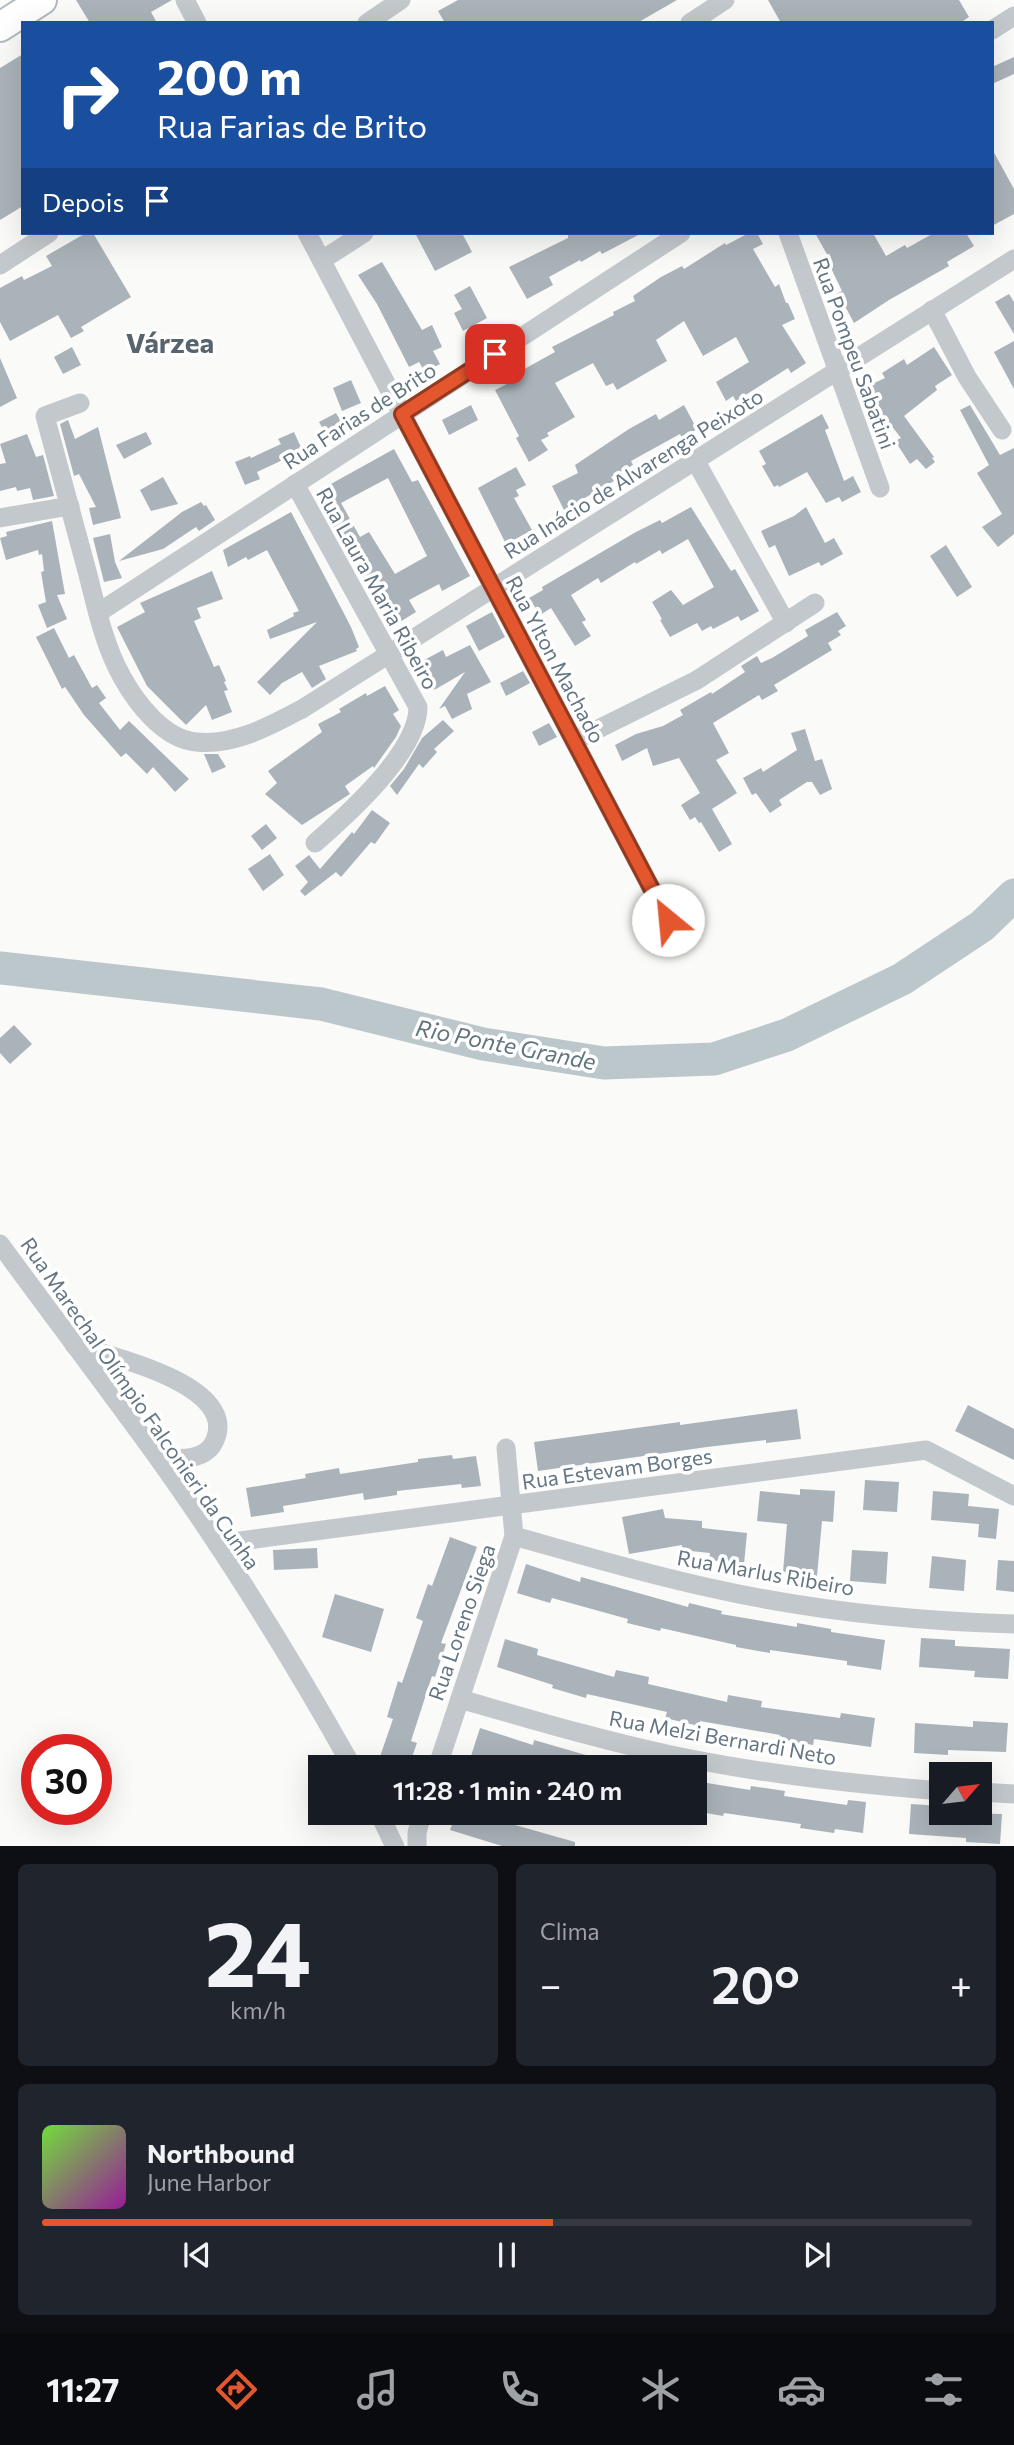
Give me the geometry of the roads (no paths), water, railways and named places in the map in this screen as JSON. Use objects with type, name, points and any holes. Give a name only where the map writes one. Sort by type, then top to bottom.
[{"type":"street","points":[[0,27],[42,0]]},
{"type":"street","points":[[185,0],[196,21]]},
{"type":"street","points":[[370,21],[401,0]]},
{"type":"street","points":[[693,21],[725,0]]},
{"type":"street","points":[[994,29],[1014,16]]},
{"type":"street","points":[[0,265],[46,235]]},
{"type":"street","name":"Rua Ylton Machado","points":[[308,235],[668,920]]},
{"type":"street","points":[[322,260],[362,235]]},
{"type":"street","name":"Rua Farias de Brito","points":[[98,612],[678,235]]},
{"type":"street","name":"Rua Pompeu Sabatini","points":[[789,235],[880,488]]},
{"type":"street","name":"Rua Inácio de Alvarenga Peixoto","points":[[98,612],[111,655],[137,700],[165,729],[194,742],[208,743],[243,737],[302,709],[1014,259]]},
{"type":"street","points":[[932,310],[967,377],[1002,430]]},
{"type":"street","points":[[80,403],[45,415],[98,612]]},
{"type":"street","points":[[695,460],[786,623]]},
{"type":"street","name":"Rua Laura Maria Ribeiro","points":[[295,484],[418,707],[413,733],[377,783],[315,843]]},
{"type":"street","points":[[0,518],[69,506]]},
{"type":"street","points":[[574,741],[697,680],[815,603]]},
{"type":"street","name":"Rua Marechal Olímpio Falconieri da Cunha","points":[[0,1244],[158,1458],[217,1544],[311,1693],[346,1755]]},
{"type":"street","points":[[74,1345],[166,1375],[193,1390],[211,1405],[218,1420],[218,1434],[213,1445],[202,1455],[185,1459],[158,1458]]},
{"type":"street","name":"Rua Loreno Siega","points":[[441,1755],[514,1536],[506,1448]]},
{"type":"street","name":"Rua Estevam Borges","points":[[217,1544],[926,1450],[1014,1496]]},
{"type":"street","name":"Rua Marlus Ribeiro","points":[[514,1536],[695,1585],[800,1605],[901,1618],[1014,1624]]},
{"type":"street","name":"Rua Melzi Bernardi Neto","points":[[460,1699],[576,1732],[671,1755],[762,1772],[853,1784],[929,1790]]},
{"type":"street","points":[[992,1793],[1014,1794]]},
{"type":"street","points":[[385,1825],[395,1846]]},
{"type":"street","points":[[417,1845],[420,1825]]},
{"type":"waterway","name":"Rio Ponte Grande","points":[[0,968],[321,1004],[483,1044],[604,1063],[714,1059],[787,1035],[902,979],[982,926],[1014,895]]},
{"type":"district","name":"Várzea","points":[[170,342]]}]
